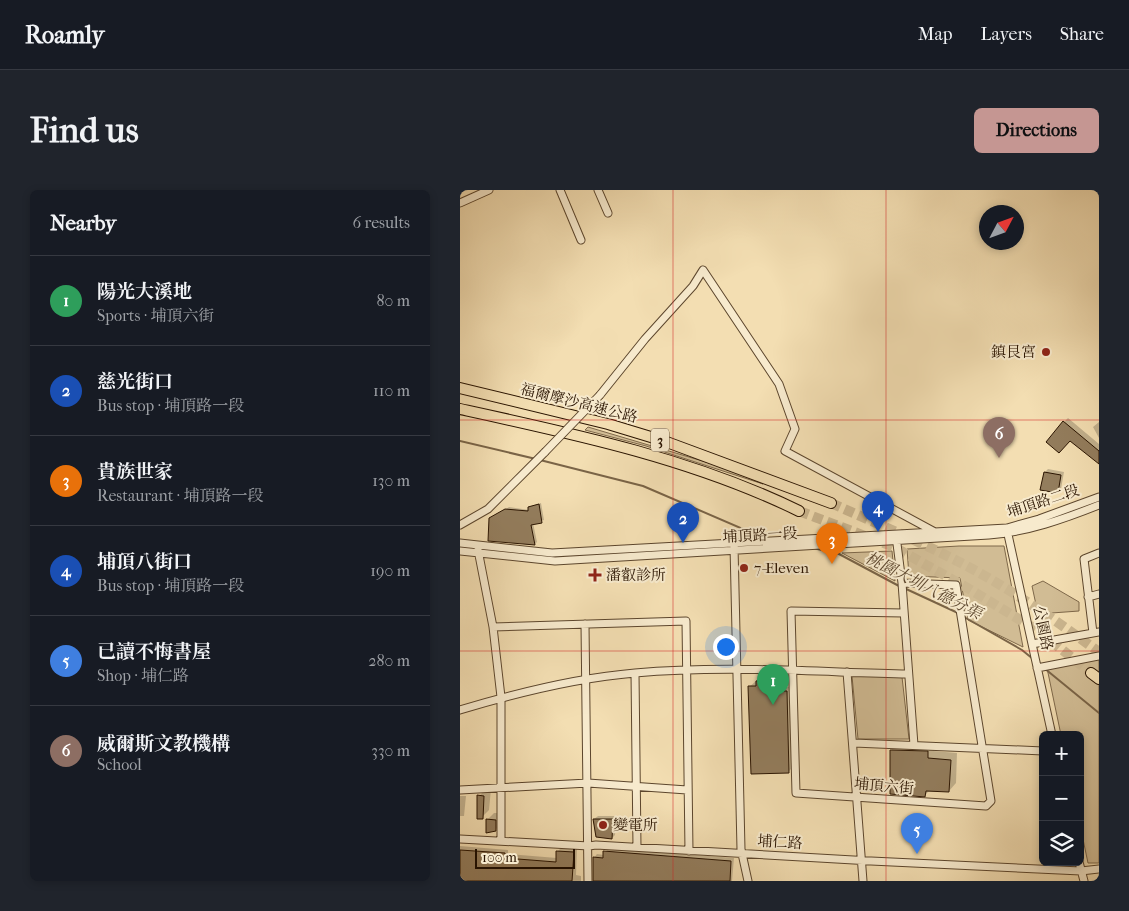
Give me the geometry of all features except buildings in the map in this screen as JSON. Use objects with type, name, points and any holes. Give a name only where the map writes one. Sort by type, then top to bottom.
[{"type":"highway","name":"福爾摩沙高速公路","points":[[460,388],[608,424],[664,441],[830,503]]},
{"type":"highway","name":"3","points":[[460,409],[657,456],[769,496],[799,510]]},
{"type":"highway","points":[[769,496],[773,481]]},
{"type":"street","points":[[460,203],[489,190]]},
{"type":"street","points":[[560,190],[581,240]]},
{"type":"street","points":[[598,190],[608,213]]},
{"type":"street","points":[[460,525],[488,509],[600,395],[651,332],[693,286],[703,270],[779,384],[795,429],[784,451],[935,532]]},
{"type":"street","name":"埔頂路二段","points":[[935,532],[1008,531],[1099,497]]},
{"type":"street","name":"埔頂路二段","points":[[942,538],[1008,531],[1047,524],[1099,505]]},
{"type":"street","name":"公園路","points":[[1008,531],[1051,731]]},
{"type":"street","name":"埔頂路一段","points":[[896,538],[935,532]]},
{"type":"street","points":[[896,538],[902,583],[914,745]]},
{"type":"street","name":"埔頂路一段","points":[[460,543],[477,548],[552,553],[734,547],[896,538],[942,538]]},
{"type":"street","points":[[734,547],[741,849],[748,881]]},
{"type":"street","points":[[477,548],[493,627],[501,697],[501,841]]},
{"type":"street","name":"埔頂路一段","points":[[460,551],[477,548]]},
{"type":"street","points":[[1032,644],[1096,632],[1088,597],[1084,559],[1099,553]]},
{"type":"street","name":"埔頂六街","points":[[902,583],[956,585],[991,801],[986,806],[796,793],[791,610],[903,613]]},
{"type":"street","points":[[1088,597],[1099,594]]},
{"type":"street","points":[[493,627],[686,621],[689,851]]},
{"type":"street","points":[[585,624],[588,881]]},
{"type":"street","points":[[1037,668],[1099,656]]},
{"type":"street","points":[[460,710],[501,697],[586,679],[635,673],[737,669],[908,674]]},
{"type":"street","points":[[847,672],[854,743],[856,797],[863,881]]},
{"type":"street","points":[[635,673],[637,847]]},
{"type":"street","points":[[854,743],[1039,752]]},
{"type":"street","points":[[460,790],[501,786],[588,783],[687,790]]},
{"type":"street","name":"埔仁路","points":[[460,839],[1081,871],[1099,869]]},
{"type":"street","points":[[1080,866],[1084,881]]},
{"type":"shaded area","points":[[588,427],[726,468],[763,484],[646,446],[585,430]]},
{"type":"shaded area","points":[[1004,546],[1023,647],[968,620],[960,578],[909,576],[907,549]]},
{"type":"shaded area","points":[[892,551],[895,581],[842,553]]},
{"type":"shaded area","points":[[1043,581],[1079,602],[1079,611],[1038,614],[1032,586]]},
{"type":"shaded area","points":[[1099,658],[1099,863],[1088,863],[1084,844],[1084,731],[1060,731],[1047,668]]},
{"type":"shaded area","points":[[852,676],[902,677],[909,739],[858,739]]},
{"type":"waterway","name":"桃園大圳八德分渠","points":[[460,441],[536,459]]},
{"type":"waterway","name":"桃園大圳八德分渠","points":[[540,460],[643,486],[764,538]]},
{"type":"waterway","name":"桃園大圳八德分渠","points":[[813,548],[839,554],[899,586]]},
{"type":"waterway","name":"桃園大圳八德分渠","points":[[904,588],[958,613]]},
{"type":"waterway","name":"桃園大圳八德分渠","points":[[964,617],[1022,650],[1033,659]]},
{"type":"waterway","name":"桃園大圳八德分渠","points":[[1044,668],[1099,713]]},
{"type":"tunnel","points":[[831,503],[928,547],[985,576],[1043,612],[1099,652]]},
{"type":"tunnel","points":[[799,511],[894,547],[971,590],[1040,632],[1091,673]]},
{"type":"place","name":"鎮艮宮","points":[[1046,352]]},
{"type":"place","name":"威爾斯文教機構","points":[[999,458]]},
{"type":"place","name":"埔頂八街口","points":[[878,532]]},
{"type":"place","name":"慈光街口","points":[[683,543]]},
{"type":"place","name":"貴族世家","points":[[832,564]]},
{"type":"place","name":"7-Eleven","points":[[744,568]]},
{"type":"place","name":"潘叡診所","points":[[595,575]]},
{"type":"place","name":"陽光大溪地","points":[[773,705]]},
{"type":"place","name":"變電所","points":[[603,825]]},
{"type":"place","name":"已讀不悔書屋","points":[[917,854]]}]
